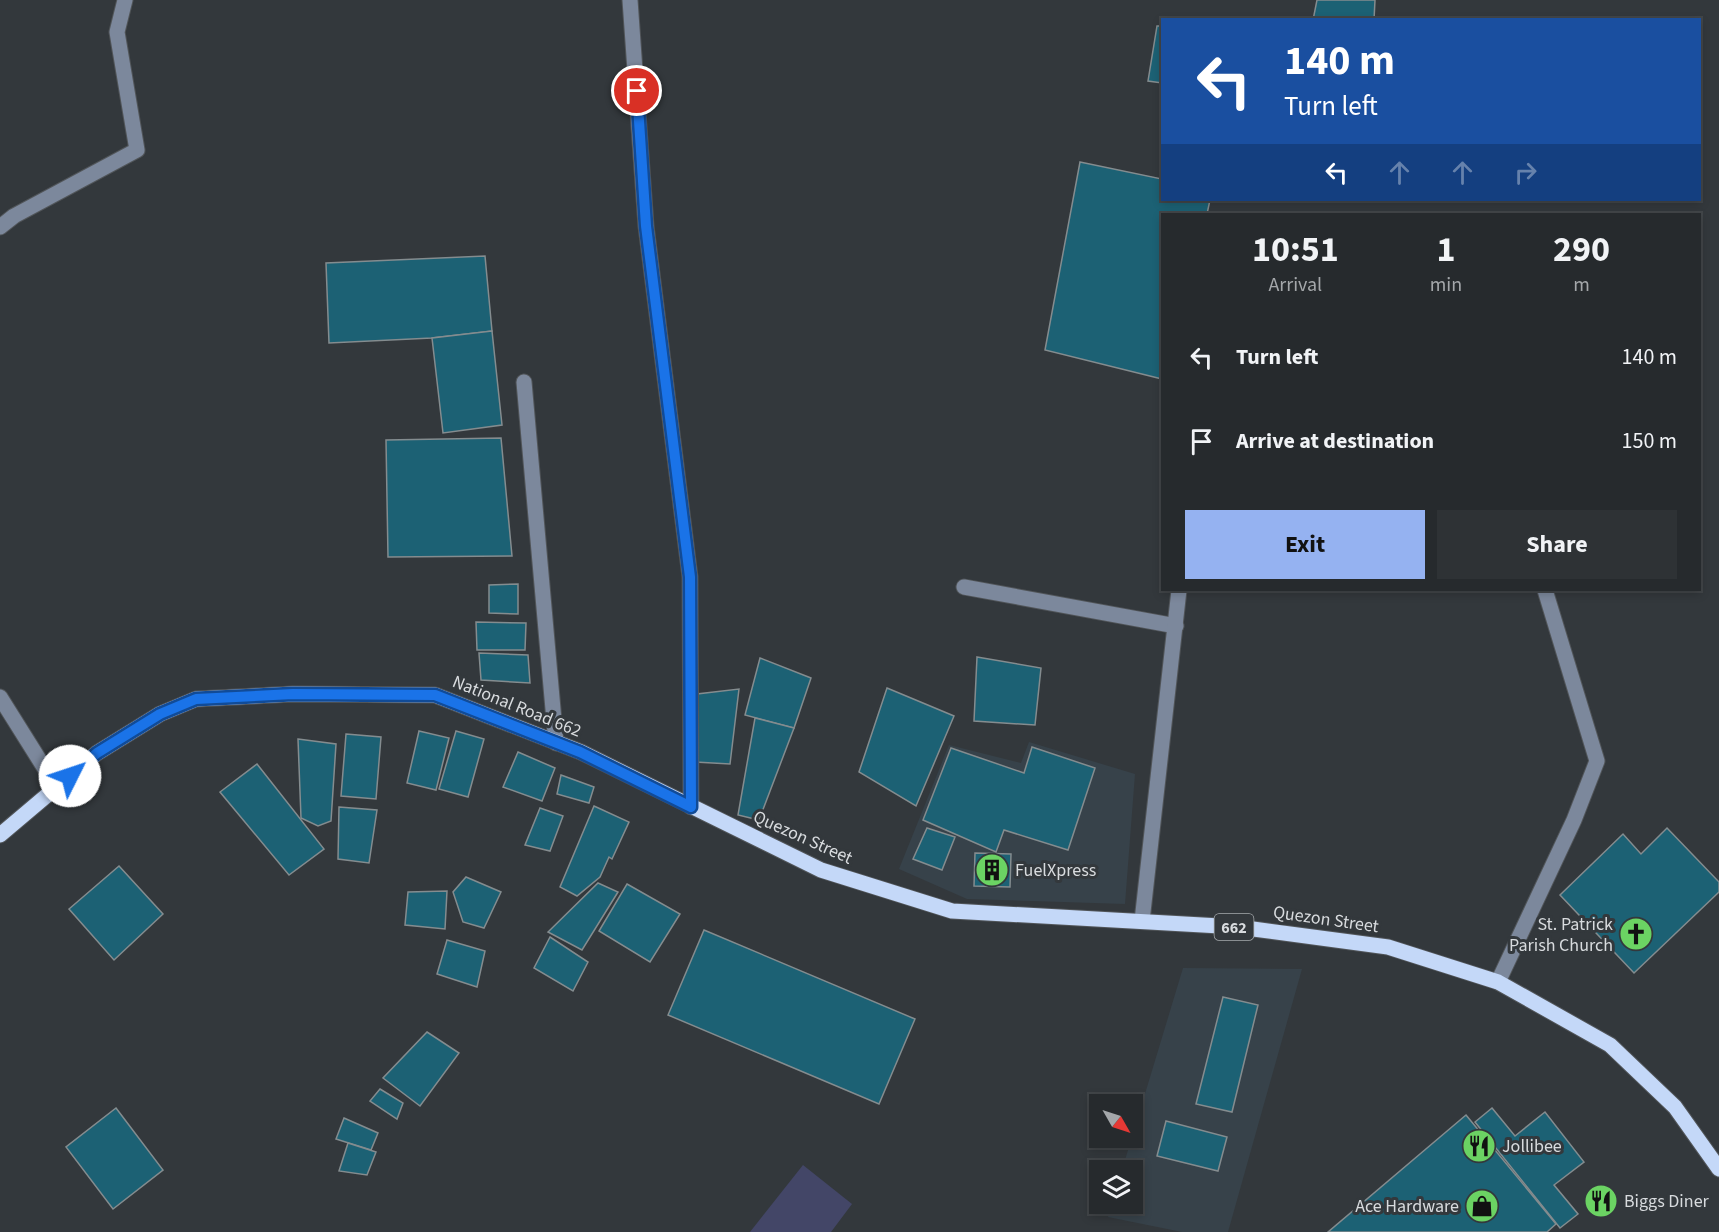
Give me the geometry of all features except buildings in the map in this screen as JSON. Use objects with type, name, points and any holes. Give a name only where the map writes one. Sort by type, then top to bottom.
[{"type":"main road","name":"National Road 662","points":[[0,834],[97,753],[160,714],[196,699],[293,694],[435,695],[580,752],[691,807]]},
{"type":"main road","name":"Quezon Street","points":[[691,807],[821,870],[952,911],[1238,927],[1389,947],[1498,982],[1610,1045],[1675,1107],[1719,1169]]},
{"type":"street","points":[[0,227],[14,216],[137,150],[117,32],[125,0]]},
{"type":"street","points":[[630,0],[646,226],[690,577],[691,807]]},
{"type":"street","points":[[524,382],[556,743]]},
{"type":"street","points":[[964,587],[1176,626]]},
{"type":"street","points":[[1142,921],[1179,591]]},
{"type":"street","points":[[1498,982],[1574,820],[1597,761],[1545,591]]},
{"type":"street","points":[[0,697],[57,788]]},
{"type":"shaded area","points":[[1029,742],[1135,774],[1125,904],[967,899],[899,869],[949,745],[1021,763]]},
{"type":"shaded area","points":[[1183,968],[1302,969],[1228,1232],[1182,1232],[1108,1217],[1109,1214],[1143,1214],[1143,1160],[1125,1160],[1129,1148],[1143,1148],[1143,1100]]},
{"type":"shaded area","points":[[803,1165],[852,1204],[831,1232],[750,1232]]},
{"type":"place","name":"FuelXpress","points":[[992,870]]},
{"type":"place","name":"St. Patrick Parish Church","points":[[1636,934]]},
{"type":"place","name":"Jollibee","points":[[1479,1146]]},
{"type":"place","name":"Biggs Diner","points":[[1601,1201]]},
{"type":"place","name":"Ace Hardware","points":[[1482,1206]]},
{"type":"route","points":[[70,776],[97,753],[160,714],[196,699],[293,694],[435,695],[580,752],[691,807],[690,577],[646,226],[637,91]]}]
